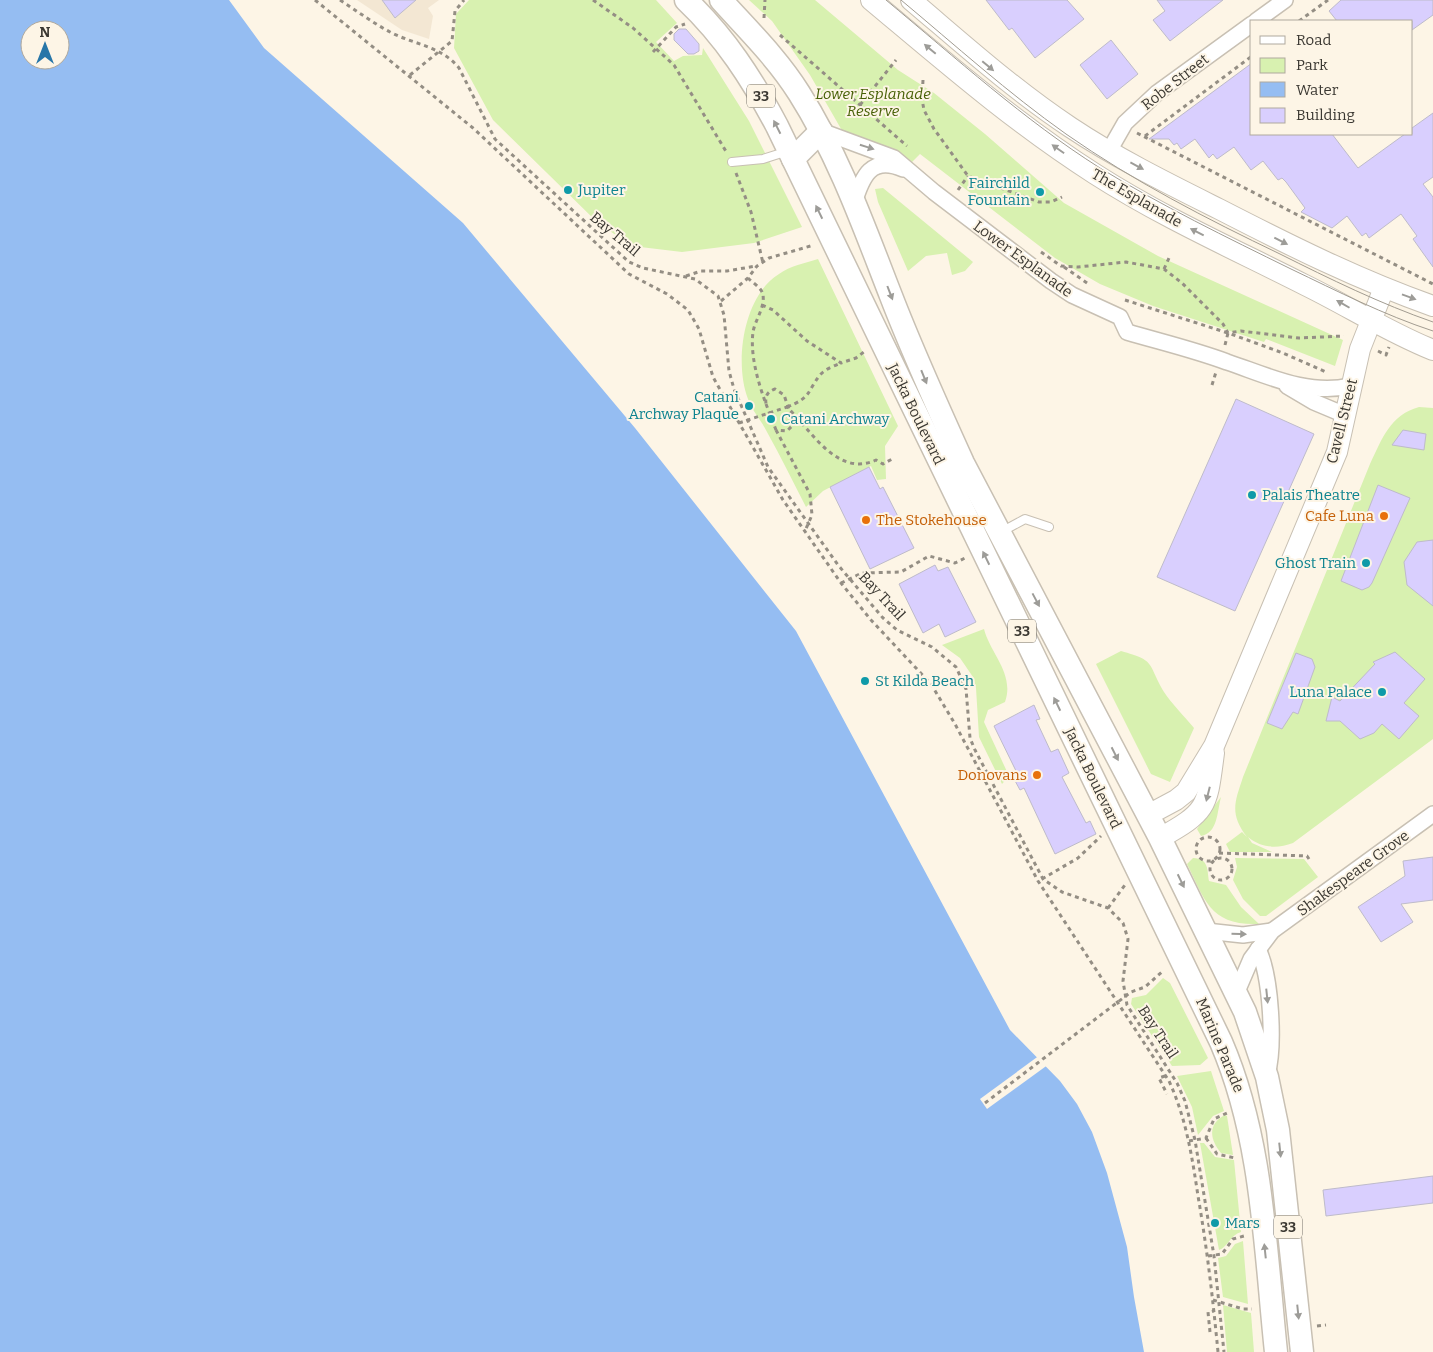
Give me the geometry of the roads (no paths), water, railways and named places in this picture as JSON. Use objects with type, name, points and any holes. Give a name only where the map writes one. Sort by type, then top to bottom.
[{"type":"main road","name":"Jacka Boulevard","points":[[686,0],[703,16],[739,60],[755,85],[832,238],[1124,842]]},
{"type":"main road","name":"Jacka Boulevard","points":[[721,0],[765,48],[798,92],[821,131],[854,203],[934,401],[963,463],[1148,815]]},
{"type":"main road","points":[[791,155],[821,131]]},
{"type":"main road","points":[[807,187],[818,169],[824,166],[832,168],[843,178]]},
{"type":"main road","points":[[1124,842],[1148,815]]},
{"type":"main road","name":"Marine Parade","points":[[1148,815],[1236,994],[1251,1029],[1267,1077],[1278,1130],[1302,1352]]},
{"type":"main road","points":[[1124,842],[1160,838]]},
{"type":"main road","name":"Marine Parade","points":[[1124,842],[1222,1042],[1237,1079],[1245,1108],[1254,1157],[1276,1352]]},
{"type":"street","name":"The Esplanade","points":[[872,0],[1017,120],[1095,174],[1173,220],[1318,291],[1394,334],[1433,350]]},
{"type":"street","name":"The Esplanade","points":[[911,0],[1009,82],[1070,127],[1109,151],[1310,255],[1384,288],[1433,306]]},
{"type":"street","points":[[1257,20],[1285,0]]},
{"type":"street","name":"Robe Street","points":[[1109,151],[1126,122],[1157,94],[1250,25]]},
{"type":"street","name":"Lower Esplanade","points":[[821,131],[885,153],[1050,281],[1072,295],[1120,316],[1127,332],[1227,362],[1280,381],[1322,388],[1350,386]]},
{"type":"street","points":[[1095,174],[1109,151]]},
{"type":"street","name":"Lower Esplanade","points":[[854,203],[863,177],[871,169],[888,165],[911,173]]},
{"type":"street","name":"Cavell Street","points":[[1148,815],[1176,800],[1186,792],[1214,746],[1331,468],[1341,440],[1350,386],[1371,320],[1384,288]]},
{"type":"street","name":"Lower Esplanade","points":[[1280,381],[1314,402],[1345,415]]},
{"type":"street","name":"Cavell Street","points":[[1160,838],[1192,819],[1202,808],[1208,795],[1214,746]]},
{"type":"street","name":"Shakespeare Grove","points":[[1236,994],[1248,966],[1272,931],[1433,814]]},
{"type":"street","name":"Shakespeare Grove","points":[[1206,931],[1243,935],[1272,931]]},
{"type":"street","name":"Marine Parade","points":[[1258,949],[1263,962],[1272,1034],[1272,1054],[1267,1077]]},
{"type":"lane","points":[[732,162],[791,155]]},
{"type":"lane","points":[[999,533],[1025,519],[1049,528]]},
{"type":"water","points":[[0,0],[229,0],[264,48],[463,223],[635,428],[796,631],[1010,1030],[1060,1081],[1077,1104],[1092,1132],[1107,1173],[1127,1247],[1144,1352],[0,1352]]},
{"type":"tram line","points":[[886,0],[1044,130],[1123,182],[1218,233],[1343,294],[1433,331]]},
{"type":"tram line","points":[[901,0],[1023,102],[1117,168],[1198,213],[1318,273],[1375,299],[1433,322]]},
{"type":"place","name":"Jupiter","points":[[568,190]]},
{"type":"place","name":"Fairchild Fountain","points":[[1040,192]]},
{"type":"place","name":"Catani Archway Plaque","points":[[749,406]]},
{"type":"place","name":"Catani Archway","points":[[771,419]]},
{"type":"place","name":"Palais Theatre","points":[[1252,495]]},
{"type":"place","name":"Cafe Luna","points":[[1384,516]]},
{"type":"place","name":"The Stokehouse","points":[[866,520]]},
{"type":"place","name":"Ghost Train","points":[[1366,563]]},
{"type":"place","name":"St Kilda Beach","points":[[865,681]]},
{"type":"place","name":"Luna Palace","points":[[1382,692]]},
{"type":"place","name":"Donovans","points":[[1037,775]]},
{"type":"place","name":"Mars","points":[[1215,1223]]},
{"type":"park label","name":"Lower Esplanade Reserve","points":[[873,102]]}]
